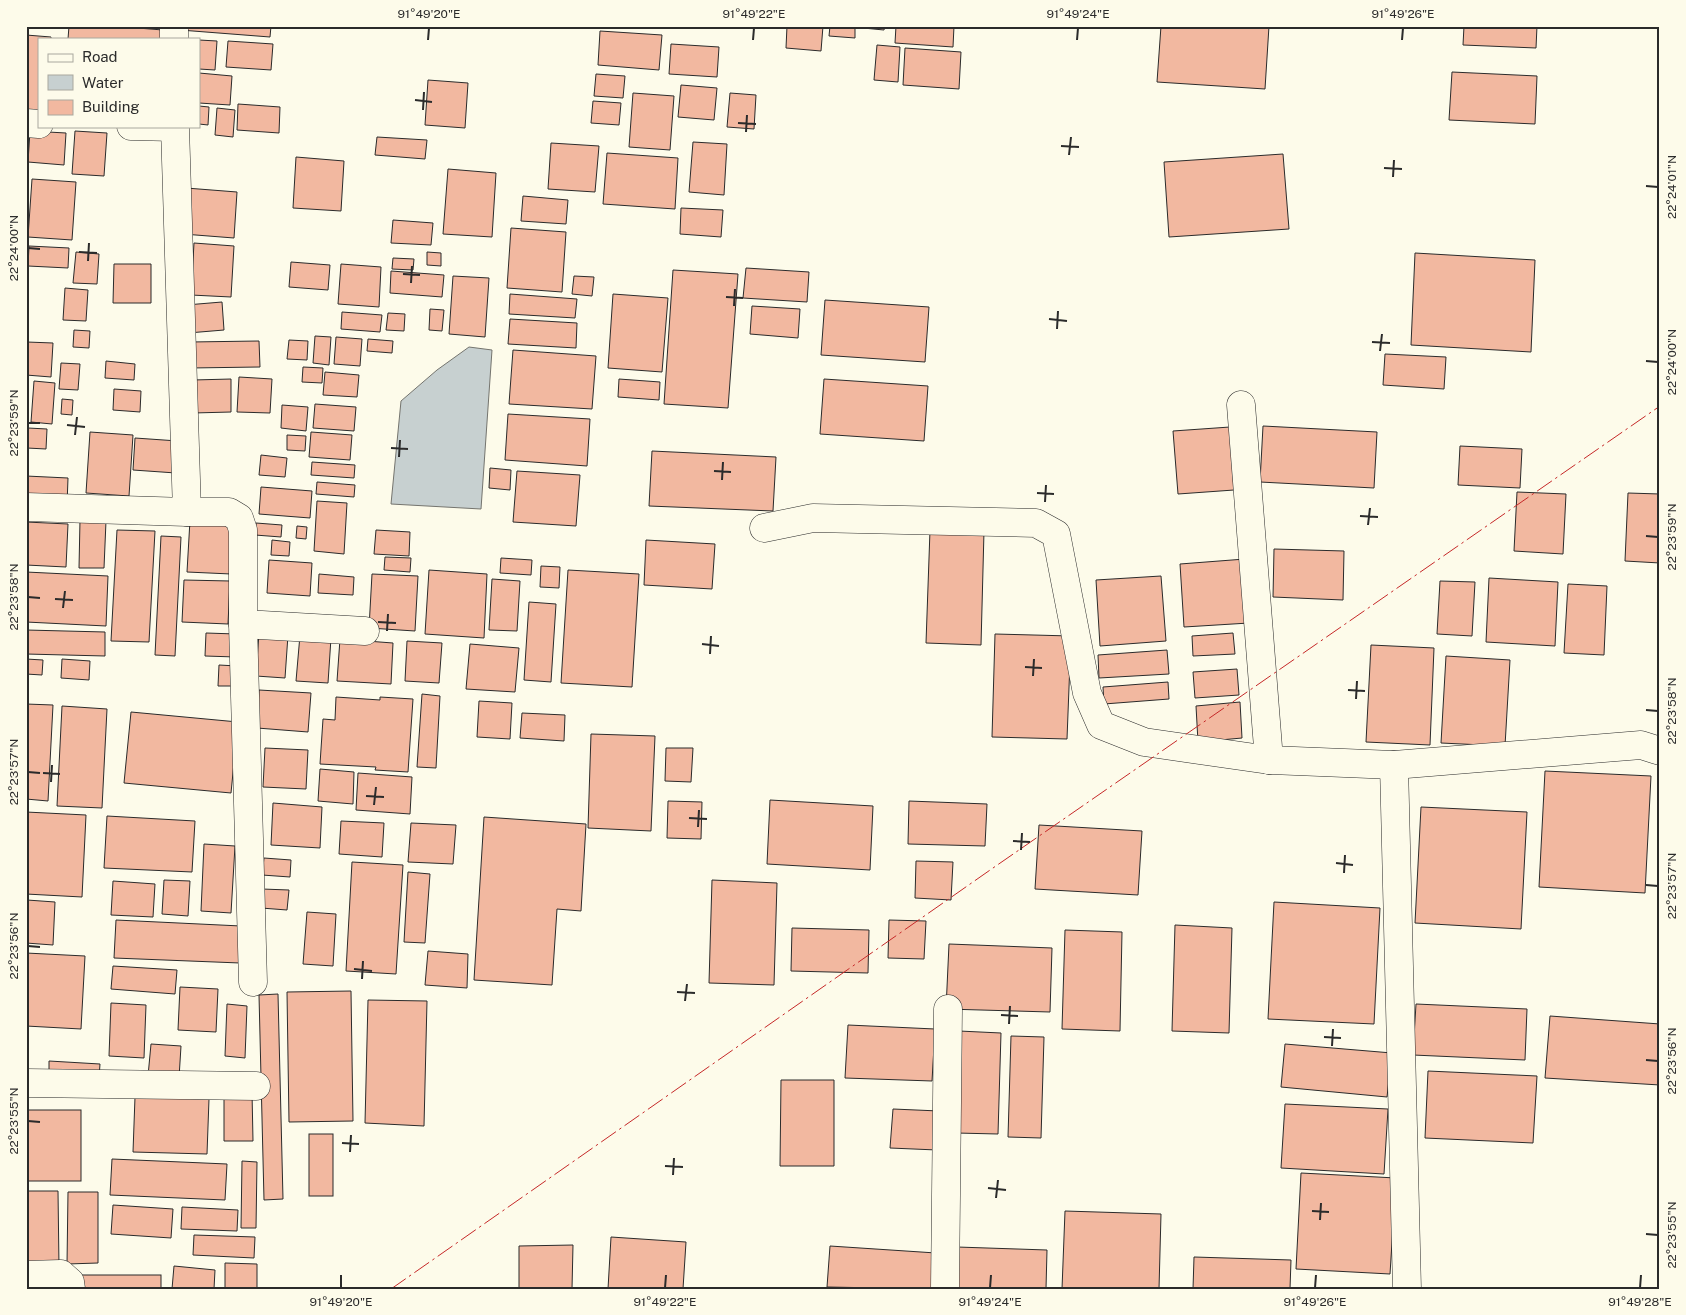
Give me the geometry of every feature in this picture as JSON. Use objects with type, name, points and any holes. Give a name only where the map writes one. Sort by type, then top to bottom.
[{"type":"street","points":[[175,128],[187,512]]},
{"type":"street","points":[[1241,405],[1270,760]]},
{"type":"street","points":[[26,507],[229,512],[239,518],[243,530],[243,624],[252,982]]},
{"type":"street","points":[[764,528],[813,518],[1036,523],[1056,534],[1087,693],[1101,725],[1144,742],[1270,760],[1394,765],[1641,745],[1660,751]]},
{"type":"street","points":[[243,624],[365,631]]},
{"type":"street","points":[[1394,765],[1407,1289]]},
{"type":"street","points":[[945,1289],[948,1009]]},
{"type":"street","points":[[26,1083],[256,1086]]},
{"type":"street","points":[[26,1275],[61,1274],[70,1282],[71,1289]]},
{"type":"water","points":[[469,347],[492,350],[481,509],[391,504],[401,401],[437,370]]},
{"type":"building","points":[[69,26],[112,26],[163,30],[162,38],[68,38]]},
{"type":"building","points":[[180,26],[271,26],[270,37],[180,30]]},
{"type":"building","points":[[787,26],[823,26],[821,51],[786,48]]},
{"type":"building","points":[[830,26],[855,26],[855,38],[829,36]]},
{"type":"building","points":[[863,26],[885,26],[884,30],[863,28]]},
{"type":"building","points":[[896,26],[954,26],[953,47],[895,43]]},
{"type":"building","points":[[1161,26],[1269,26],[1265,89],[1157,82]]},
{"type":"building","points":[[1464,26],[1537,26],[1536,48],[1463,45]]},
{"type":"building","points":[[600,31],[662,35],[659,70],[598,65]]},
{"type":"building","points":[[26,35],[51,37],[38,38],[38,114],[26,113]]},
{"type":"building","points":[[200,40],[217,41],[215,70],[200,69]]},
{"type":"building","points":[[228,41],[273,44],[271,70],[226,67]]},
{"type":"building","points":[[671,44],[719,47],[717,77],[669,74]]},
{"type":"building","points":[[877,45],[900,47],[898,82],[874,80]]},
{"type":"building","points":[[905,48],[961,52],[959,89],[903,85]]},
{"type":"building","points":[[1452,72],[1537,76],[1535,124],[1449,120]]},
{"type":"building","points":[[200,73],[232,76],[230,105],[200,103]]},
{"type":"building","points":[[596,74],[625,76],[623,98],[594,96]]},
{"type":"building","points":[[428,80],[468,83],[465,128],[425,125]]},
{"type":"building","points":[[681,85],[717,88],[714,120],[678,117]]},
{"type":"building","points":[[633,93],[674,96],[670,150],[629,147]]},
{"type":"building","points":[[730,93],[756,95],[754,129],[727,127]]},
{"type":"building","points":[[593,101],[621,103],[619,125],[591,123]]},
{"type":"building","points":[[238,104],[280,107],[279,133],[237,130]]},
{"type":"building","points":[[200,106],[209,107],[208,125],[200,124]]},
{"type":"building","points":[[217,108],[235,110],[233,137],[215,135]]},
{"type":"building","points":[[30,131],[66,133],[64,165],[28,162]]},
{"type":"building","points":[[75,131],[107,133],[104,176],[72,174]]},
{"type":"building","points":[[377,137],[427,140],[425,159],[375,155]]},
{"type":"building","points":[[693,142],[727,144],[724,195],[689,192]]},
{"type":"building","points":[[551,143],[599,146],[595,192],[548,189]]},
{"type":"building","points":[[607,153],[678,158],[675,209],[603,204]]},
{"type":"building","points":[[1283,154],[1289,229],[1169,237],[1164,162]]},
{"type":"building","points":[[296,157],[344,161],[341,211],[293,208]]},
{"type":"building","points":[[448,169],[496,173],[492,237],[443,234]]},
{"type":"building","points":[[32,179],[76,182],[72,240],[28,237]]},
{"type":"building","points":[[186,188],[237,192],[234,238],[183,234]]},
{"type":"building","points":[[523,196],[568,200],[566,224],[521,221]]},
{"type":"building","points":[[681,208],[723,210],[721,237],[680,234]]},
{"type":"building","points":[[393,220],[433,223],[431,245],[391,243]]},
{"type":"building","points":[[511,228],[566,232],[562,292],[507,288]]},
{"type":"building","points":[[194,243],[234,246],[231,297],[191,295]]},
{"type":"building","points":[[29,246],[69,248],[68,268],[28,266]]},
{"type":"building","points":[[76,252],[99,254],[97,284],[73,283]]},
{"type":"building","points":[[427,252],[441,253],[441,266],[427,265]]},
{"type":"building","points":[[1415,253],[1535,260],[1531,352],[1411,345]]},
{"type":"building","points":[[393,258],[414,259],[413,270],[392,269]]},
{"type":"building","points":[[291,262],[330,265],[328,290],[289,287]]},
{"type":"building","points":[[114,264],[151,264],[151,303],[113,303]]},
{"type":"building","points":[[341,264],[381,267],[379,307],[338,304]]},
{"type":"building","points":[[746,268],[809,272],[807,302],[743,298]]},
{"type":"building","points":[[673,270],[738,274],[728,408],[664,404]]},
{"type":"building","points":[[391,271],[444,275],[442,297],[390,293]]},
{"type":"building","points":[[453,276],[489,278],[485,337],[449,334]]},
{"type":"building","points":[[574,276],[594,277],[592,296],[572,294]]},
{"type":"building","points":[[65,288],[88,290],[86,321],[63,320]]},
{"type":"building","points":[[510,294],[577,299],[575,318],[509,314]]},
{"type":"building","points":[[613,294],[668,298],[662,372],[608,368]]},
{"type":"building","points":[[825,300],[929,307],[925,362],[821,355]]},
{"type":"building","points":[[222,302],[224,330],[188,333],[186,305]]},
{"type":"building","points":[[752,306],[800,309],[798,338],[750,334]]},
{"type":"building","points":[[430,309],[444,310],[442,331],[429,330]]},
{"type":"building","points":[[342,312],[382,315],[380,332],[341,329]]},
{"type":"building","points":[[388,313],[405,314],[404,331],[386,330]]},
{"type":"building","points":[[510,319],[577,323],[576,348],[508,344]]},
{"type":"building","points":[[74,330],[90,331],[89,348],[73,347]]},
{"type":"building","points":[[315,336],[331,337],[329,365],[313,363]]},
{"type":"building","points":[[336,337],[362,339],[360,366],[334,364]]},
{"type":"building","points":[[368,339],[393,341],[392,353],[367,351]]},
{"type":"building","points":[[289,340],[308,341],[307,360],[287,359]]},
{"type":"building","points":[[259,341],[260,367],[190,368],[190,342]]},
{"type":"building","points":[[27,342],[53,343],[51,377],[26,375]]},
{"type":"building","points":[[513,350],[596,356],[592,409],[509,404]]},
{"type":"building","points":[[1385,354],[1446,357],[1444,389],[1383,385]]},
{"type":"building","points":[[106,361],[135,364],[134,380],[105,378]]},
{"type":"building","points":[[61,363],[80,364],[78,390],[59,389]]},
{"type":"building","points":[[303,367],[323,368],[322,383],[302,382]]},
{"type":"building","points":[[325,372],[359,375],[357,397],[323,395]]},
{"type":"building","points":[[239,377],[272,379],[270,413],[237,412]]},
{"type":"building","points":[[231,379],[231,412],[193,413],[193,380]]},
{"type":"building","points":[[619,379],[660,382],[659,400],[618,397]]},
{"type":"building","points":[[824,379],[928,386],[924,441],[820,434]]},
{"type":"building","points":[[34,381],[55,383],[52,424],[31,422]]},
{"type":"building","points":[[114,389],[141,391],[140,412],[113,410]]},
{"type":"building","points":[[62,399],[73,400],[72,415],[61,414]]},
{"type":"building","points":[[315,404],[356,407],[354,431],[313,428]]},
{"type":"building","points":[[282,405],[308,407],[306,431],[281,428]]},
{"type":"building","points":[[508,414],[590,419],[587,466],[505,460]]},
{"type":"building","points":[[1263,426],[1377,432],[1374,488],[1260,482]]},
{"type":"building","points":[[1230,427],[1234,490],[1178,494],[1173,431]]},
{"type":"building","points":[[28,428],[47,429],[46,449],[27,448]]},
{"type":"building","points":[[90,432],[133,435],[129,496],[86,493]]},
{"type":"building","points":[[311,432],[352,435],[350,460],[309,457]]},
{"type":"building","points":[[287,435],[306,436],[305,451],[287,450]]},
{"type":"building","points":[[135,438],[178,441],[176,473],[133,470]]},
{"type":"building","points":[[1460,446],[1522,449],[1520,488],[1458,485]]},
{"type":"building","points":[[652,451],[776,457],[773,511],[649,506]]},
{"type":"building","points":[[261,455],[287,458],[285,477],[259,475]]},
{"type":"building","points":[[312,462],[355,465],[354,478],[311,475]]},
{"type":"building","points":[[490,468],[511,470],[510,490],[489,488]]},
{"type":"building","points":[[517,471],[580,475],[576,526],[513,522]]},
{"type":"building","points":[[26,476],[68,478],[67,505],[26,502]]},
{"type":"building","points":[[317,482],[355,485],[354,497],[316,494]]},
{"type":"building","points":[[261,487],[312,491],[310,518],[259,514]]},
{"type":"building","points":[[1517,492],[1566,494],[1563,554],[1514,551]]},
{"type":"building","points":[[1628,493],[1660,494],[1660,563],[1625,561]]},
{"type":"building","points":[[317,501],[347,503],[344,554],[314,551]]},
{"type":"building","points":[[80,520],[106,521],[104,568],[79,568]]},
{"type":"building","points":[[190,520],[235,522],[231,574],[187,572]]},
{"type":"building","points":[[26,522],[68,524],[66,567],[26,565]]},
{"type":"building","points":[[256,523],[282,525],[281,537],[255,535]]},
{"type":"building","points":[[297,526],[307,527],[306,539],[296,538]]},
{"type":"building","points":[[117,530],[155,531],[149,642],[111,641]]},
{"type":"building","points":[[376,530],[410,532],[409,556],[374,554]]},
{"type":"building","points":[[930,530],[984,531],[981,645],[926,643]]},
{"type":"building","points":[[161,536],[181,537],[175,656],[155,655]]},
{"type":"building","points":[[272,540],[290,542],[289,556],[271,555]]},
{"type":"building","points":[[646,540],[715,544],[712,589],[644,585]]},
{"type":"building","points":[[1274,549],[1344,551],[1343,600],[1273,597]]},
{"type":"building","points":[[385,557],[411,558],[410,572],[384,570]]},
{"type":"building","points":[[501,558],[532,560],[531,575],[500,573]]},
{"type":"building","points":[[1245,559],[1249,623],[1184,627],[1180,564]]},
{"type":"building","points":[[269,560],[312,563],[310,596],[267,593]]},
{"type":"building","points":[[541,566],[560,567],[559,588],[540,587]]},
{"type":"building","points":[[429,570],[487,574],[484,638],[425,634]]},
{"type":"building","points":[[568,570],[639,574],[632,687],[561,683]]},
{"type":"building","points":[[26,572],[108,576],[106,626],[26,622]]},
{"type":"building","points":[[319,574],[354,577],[353,595],[318,593]]},
{"type":"building","points":[[372,574],[418,576],[415,631],[369,628]]},
{"type":"building","points":[[1161,576],[1166,641],[1100,646],[1096,580]]},
{"type":"building","points":[[1489,578],[1558,582],[1555,646],[1486,642]]},
{"type":"building","points":[[492,579],[520,581],[517,631],[489,630]]},
{"type":"building","points":[[184,580],[230,581],[228,624],[182,622]]},
{"type":"building","points":[[1440,581],[1475,582],[1472,636],[1437,634]]},
{"type":"building","points":[[1568,584],[1607,586],[1604,655],[1564,653]]},
{"type":"building","points":[[529,602],[556,604],[551,682],[524,680]]},
{"type":"building","points":[[26,630],[105,632],[105,656],[26,654]]},
{"type":"building","points":[[206,633],[236,634],[236,657],[205,656]]},
{"type":"building","points":[[259,633],[288,635],[285,678],[256,676]]},
{"type":"building","points":[[1233,633],[1235,654],[1193,656],[1192,636]]},
{"type":"building","points":[[995,634],[1071,636],[1067,739],[992,737]]},
{"type":"building","points":[[300,635],[331,638],[328,683],[296,681]]},
{"type":"building","points":[[340,639],[393,643],[391,684],[337,681]]},
{"type":"building","points":[[407,641],[442,643],[439,683],[405,681]]},
{"type":"building","points":[[470,644],[519,648],[515,692],[466,689]]},
{"type":"building","points":[[1371,645],[1434,648],[1430,745],[1366,742]]},
{"type":"building","points":[[1167,650],[1169,674],[1099,678],[1098,655]]},
{"type":"building","points":[[1446,656],[1510,660],[1505,746],[1441,743]]},
{"type":"building","points":[[26,659],[43,660],[42,675],[26,674]]},
{"type":"building","points":[[62,659],[90,661],[89,680],[61,678]]},
{"type":"building","points":[[219,665],[237,666],[236,686],[218,686]]},
{"type":"building","points":[[1237,669],[1239,695],[1195,698],[1193,672]]},
{"type":"building","points":[[1168,682],[1169,699],[1104,704],[1103,687]]},
{"type":"building","points":[[259,690],[311,693],[308,732],[257,728]]},
{"type":"building","points":[[422,694],[440,696],[436,768],[417,767]]},
{"type":"building","points":[[336,697],[380,700],[380,697],[413,699],[408,772],[375,770],[376,767],[320,764],[323,719],[335,720]]},
{"type":"building","points":[[479,701],[512,703],[510,739],[477,737]]},
{"type":"building","points":[[1240,702],[1242,738],[1198,742],[1196,706]]},
{"type":"building","points":[[26,704],[53,705],[48,801],[26,799]]},
{"type":"building","points":[[62,706],[107,709],[102,808],[57,806]]},
{"type":"building","points":[[131,712],[238,722],[231,793],[124,783]]},
{"type":"building","points":[[522,713],[565,715],[564,741],[520,738]]},
{"type":"building","points":[[591,734],[655,736],[651,831],[588,828]]},
{"type":"building","points":[[265,748],[308,750],[306,789],[263,787]]},
{"type":"building","points":[[666,748],[693,748],[691,782],[665,781]]},
{"type":"building","points":[[320,769],[354,772],[353,804],[318,801]]},
{"type":"building","points":[[1545,771],[1651,776],[1645,893],[1539,887]]},
{"type":"building","points":[[358,773],[412,777],[410,814],[356,810]]},
{"type":"building","points":[[770,800],[873,806],[870,870],[767,864]]},
{"type":"building","points":[[668,801],[702,802],[701,839],[667,838]]},
{"type":"building","points":[[909,801],[987,804],[985,846],[908,844]]},
{"type":"building","points":[[273,803],[322,807],[320,848],[271,845]]},
{"type":"building","points":[[1421,807],[1527,812],[1521,929],[1415,923]]},
{"type":"building","points":[[26,812],[86,815],[82,897],[26,894]]},
{"type":"building","points":[[107,816],[195,821],[192,872],[104,868]]},
{"type":"building","points":[[484,817],[586,824],[581,911],[557,909],[552,985],[474,980]]},
{"type":"building","points":[[341,821],[384,823],[382,857],[339,854]]},
{"type":"building","points":[[411,823],[456,825],[453,864],[408,862]]},
{"type":"building","points":[[1039,825],[1142,831],[1138,895],[1035,889]]},
{"type":"building","points":[[204,844],[235,846],[231,913],[201,911]]},
{"type":"building","points":[[264,858],[291,860],[290,877],[262,875]]},
{"type":"building","points":[[916,861],[953,862],[951,900],[915,898]]},
{"type":"building","points":[[352,862],[403,865],[396,974],[346,971]]},
{"type":"building","points":[[408,872],[430,874],[425,943],[404,942]]},
{"type":"building","points":[[164,880],[190,881],[188,916],[162,914]]},
{"type":"building","points":[[712,880],[777,883],[774,985],[709,983]]},
{"type":"building","points":[[113,881],[155,884],[153,917],[111,915]]},
{"type":"building","points":[[262,889],[289,890],[287,910],[261,908]]},
{"type":"building","points":[[27,900],[55,902],[53,945],[26,943]]},
{"type":"building","points":[[1274,902],[1380,908],[1374,1024],[1268,1019]]},
{"type":"building","points":[[307,912],[336,914],[333,966],[303,964]]},
{"type":"building","points":[[116,920],[241,926],[240,963],[114,958]]},
{"type":"building","points":[[889,920],[926,921],[924,959],[888,958]]},
{"type":"building","points":[[1175,925],[1232,928],[1229,1033],[1172,1031]]},
{"type":"building","points":[[792,928],[869,930],[868,973],[791,971]]},
{"type":"building","points":[[1065,930],[1122,932],[1120,1031],[1062,1029]]},
{"type":"building","points":[[949,944],[1052,948],[1050,1012],[946,1009]]},
{"type":"building","points":[[428,951],[468,954],[467,988],[425,985]]},
{"type":"building","points":[[26,953],[85,956],[81,1029],[26,1026]]},
{"type":"building","points":[[113,966],[177,970],[175,994],[111,989]]},
{"type":"building","points":[[180,987],[218,989],[216,1032],[178,1030]]},
{"type":"building","points":[[351,991],[353,1121],[289,1122],[287,992]]},
{"type":"building","points":[[278,994],[283,1199],[264,1200],[259,995]]},
{"type":"building","points":[[368,1000],[427,1001],[424,1126],[365,1123]]},
{"type":"building","points":[[111,1003],[146,1005],[144,1058],[109,1056]]},
{"type":"building","points":[[227,1004],[247,1006],[245,1058],[225,1056]]},
{"type":"building","points":[[1416,1004],[1527,1009],[1525,1060],[1413,1055]]},
{"type":"building","points":[[1550,1016],[1660,1024],[1660,1085],[1545,1078]]},
{"type":"building","points":[[848,1025],[935,1029],[932,1081],[845,1078]]},
{"type":"building","points":[[959,1031],[1001,1033],[998,1134],[956,1133]]},
{"type":"building","points":[[1011,1036],[1044,1037],[1041,1138],[1008,1137]]},
{"type":"building","points":[[151,1044],[181,1046],[179,1078],[148,1076]]},
{"type":"building","points":[[1285,1044],[1392,1053],[1387,1097],[1281,1087]]},
{"type":"building","points":[[49,1061],[100,1064],[99,1078],[49,1076]]},
{"type":"building","points":[[1428,1071],[1537,1076],[1533,1143],[1425,1138]]},
{"type":"building","points":[[781,1080],[834,1080],[834,1166],[780,1166]]},
{"type":"building","points":[[224,1092],[252,1092],[253,1141],[224,1141]]},
{"type":"building","points":[[135,1097],[209,1099],[207,1154],[133,1152]]},
{"type":"building","points":[[1285,1104],[1388,1109],[1384,1174],[1281,1168]]},
{"type":"building","points":[[893,1109],[939,1111],[937,1150],[890,1148]]},
{"type":"building","points":[[26,1110],[81,1110],[81,1181],[26,1181]]},
{"type":"building","points":[[309,1134],[333,1134],[333,1196],[309,1196]]},
{"type":"building","points":[[112,1159],[227,1164],[225,1200],[110,1195]]},
{"type":"building","points":[[242,1161],[257,1162],[256,1228],[241,1228]]},
{"type":"building","points":[[1301,1173],[1396,1178],[1390,1274],[1296,1269]]},
{"type":"building","points":[[26,1191],[58,1191],[59,1267],[26,1268]]},
{"type":"building","points":[[68,1192],[98,1192],[98,1263],[67,1264]]},
{"type":"building","points":[[113,1205],[173,1209],[171,1238],[111,1234]]},
{"type":"building","points":[[182,1207],[238,1210],[237,1231],[181,1229]]},
{"type":"building","points":[[1065,1211],[1161,1214],[1159,1289],[1062,1289]]},
{"type":"building","points":[[194,1235],[255,1237],[254,1258],[193,1255]]},
{"type":"building","points":[[611,1237],[686,1242],[683,1289],[608,1289]]},
{"type":"building","points":[[573,1245],[572,1289],[519,1289],[519,1246]]},
{"type":"building","points":[[830,1246],[936,1253],[934,1289],[827,1287]]},
{"type":"building","points":[[957,1247],[1047,1250],[1046,1289],[956,1289]]},
{"type":"building","points":[[1194,1257],[1291,1260],[1290,1289],[1193,1289]]},
{"type":"building","points":[[225,1263],[257,1264],[257,1289],[225,1289]]},
{"type":"building","points":[[174,1266],[215,1270],[214,1289],[172,1289]]},
{"type":"building","points":[[81,1275],[161,1275],[161,1289],[81,1289]]},
{"type":"power","points":[[391,1289],[993,868],[1660,406]]}]
